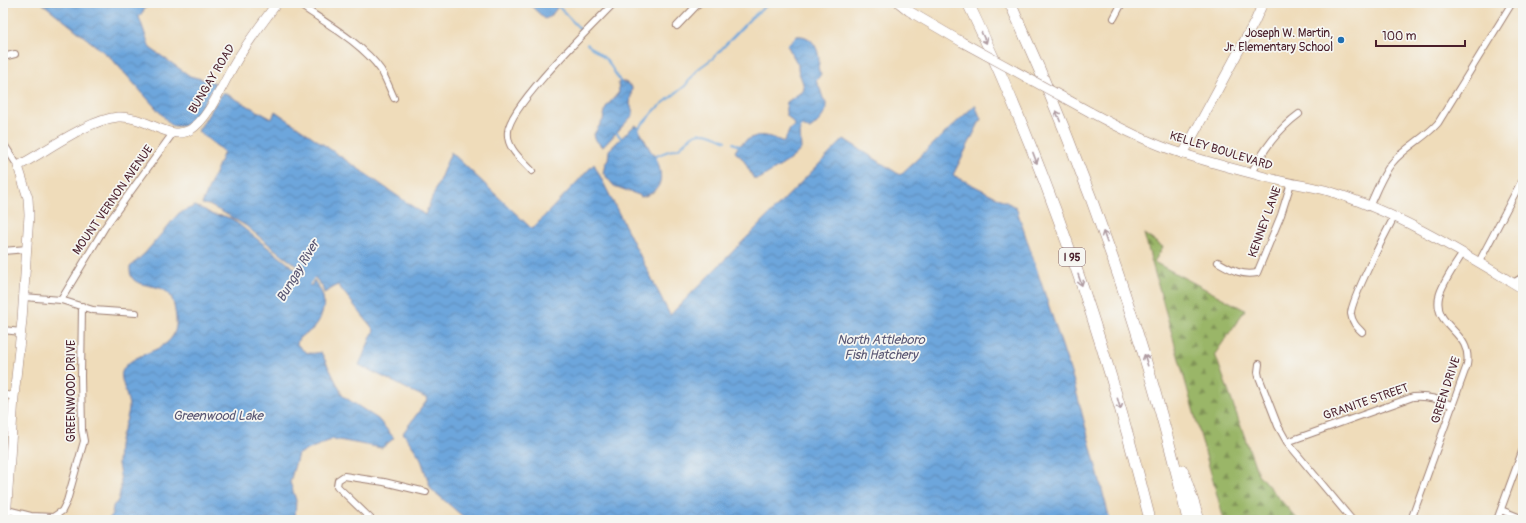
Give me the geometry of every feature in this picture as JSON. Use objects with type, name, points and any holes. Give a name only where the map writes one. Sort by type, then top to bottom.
[{"type":"highway","name":"I 95","points":[[968,3],[1023,129],[1072,257],[1110,373],[1150,520]]},
{"type":"highway","points":[[1010,3],[1058,114],[1087,188],[1126,297],[1199,520]]},
{"type":"highway","points":[[1152,380],[1188,520]]},
{"type":"street","name":"BUNGAY ROAD","points":[[173,134],[181,134],[188,131],[204,118],[236,60],[277,3]]},
{"type":"street","points":[[297,3],[346,37],[370,58],[382,71],[394,98]]},
{"type":"street","points":[[532,170],[514,152],[508,141],[508,129],[512,117],[551,69],[614,3]]},
{"type":"street","points":[[677,26],[698,3]]},
{"type":"street","name":"KELLEY BOULEVARD","points":[[899,3],[909,11],[962,42],[1126,131],[1183,154],[1250,173],[1324,190],[1369,207],[1394,217],[1444,242],[1523,289]]},
{"type":"street","points":[[1114,18],[1122,3]]},
{"type":"street","points":[[1183,154],[1256,21],[1263,3]]},
{"type":"street","points":[[1369,207],[1392,162],[1427,134],[1438,123],[1512,3]]},
{"type":"street","points":[[3,57],[15,54]]},
{"type":"street","points":[[1250,173],[1278,132],[1299,114]]},
{"type":"street","points":[[18,166],[79,131],[109,118],[125,117],[138,119],[173,134]]},
{"type":"street","name":"MOUNT VERNON AVENUE","points":[[61,300],[105,227],[173,134]]},
{"type":"street","points":[[3,143],[18,166],[28,198],[29,215],[21,332],[7,460],[6,520]]},
{"type":"street","points":[[1479,262],[1523,178]]},
{"type":"street","name":"KENNEY LANE","points":[[1218,262],[1236,272],[1249,275],[1258,273],[1281,215],[1291,183]]},
{"type":"street","points":[[1362,332],[1354,324],[1351,312],[1356,295],[1394,217]]},
{"type":"street","points":[[3,251],[27,249]]},
{"type":"street","name":"GREEN DRIVE","points":[[1411,520],[1466,370],[1468,355],[1463,341],[1441,315],[1438,298],[1441,290],[1463,253]]},
{"type":"street","points":[[1513,283],[1523,277]]},
{"type":"street","points":[[24,297],[61,300],[93,310],[136,313]]},
{"type":"street","name":"GREENWOOD DRIVE","points":[[7,510],[32,516],[53,516],[62,511],[67,501],[84,441],[82,430],[81,384],[82,306]]},
{"type":"street","points":[[3,330],[21,332]]},
{"type":"street","points":[[1259,364],[1259,377],[1280,430],[1287,442],[1352,520]]},
{"type":"street","points":[[3,394],[14,397]]},
{"type":"street","name":"GRANITE STREET","points":[[1287,442],[1413,397],[1425,396],[1437,399],[1453,406]]},
{"type":"street","points":[[1497,520],[1523,449]]},
{"type":"street","points":[[372,520],[337,486],[338,480],[344,476],[384,482],[426,492]]},
{"type":"street","points":[[1501,510],[1523,519]]},
{"type":"green space","points":[[1144,234],[1163,247],[1154,262],[1245,310],[1215,354],[1258,474],[1298,520],[1224,520]]},
{"type":"water","points":[[42,3],[149,3],[139,17],[150,48],[190,76],[216,83],[194,119],[183,126],[172,126],[111,58]]},
{"type":"water","points":[[528,3],[559,3],[559,5],[551,16],[545,19]]},
{"type":"water","points":[[797,36],[808,38],[818,51],[818,69],[821,74],[816,81],[826,102],[826,111],[810,129],[802,126],[800,128],[801,149],[797,154],[761,178],[754,179],[743,159],[735,152],[741,144],[759,136],[769,136],[784,142],[790,129],[794,126],[786,114],[787,102],[804,90],[798,65],[787,45]]},
{"type":"water","points":[[625,82],[632,87],[630,104],[633,115],[603,147],[595,139],[594,134],[603,120],[606,107],[619,92],[618,83]]},
{"type":"water","name":"North Attleboro Fish Hatchery","points":[[223,92],[272,119],[275,111],[425,215],[451,152],[532,229],[594,164],[670,315],[844,139],[900,175],[975,105],[981,119],[953,175],[1016,207],[1073,379],[1110,520],[467,520],[431,489],[420,457],[403,433],[428,399],[359,365],[374,330],[338,285],[324,293],[322,286],[315,278],[283,256],[246,226],[209,205],[202,204],[224,152],[198,131]]},
{"type":"water","points":[[635,125],[656,158],[661,177],[658,187],[654,191],[641,197],[614,186],[603,173],[605,164],[608,160],[609,150]]},
{"type":"water","name":"Greenwood Lake","points":[[195,206],[213,215],[224,216],[232,219],[295,269],[301,271],[297,276],[311,286],[314,280],[321,291],[324,302],[323,311],[316,325],[300,337],[297,344],[308,352],[321,352],[343,396],[378,419],[394,438],[382,448],[333,439],[298,454],[290,482],[296,500],[295,520],[108,520],[112,515],[113,506],[118,500],[120,494],[121,485],[118,464],[119,445],[129,407],[121,375],[122,372],[127,364],[163,345],[171,339],[175,330],[176,318],[170,295],[159,288],[145,285],[134,280],[131,275],[130,267],[146,252],[179,213]]},
{"type":"waterway","points":[[555,3],[581,30]]},
{"type":"waterway","points":[[637,130],[657,108],[685,86],[698,69],[713,58],[751,18],[770,3]]},
{"type":"waterway","points":[[587,44],[607,60],[621,83]]},
{"type":"waterway","points":[[616,132],[622,139]]},
{"type":"waterway","points":[[655,157],[679,148],[695,134],[704,133],[726,141]]},
{"type":"waterway","points":[[733,143],[739,146]]},
{"type":"waterway","name":"Bungay River","points":[[305,281],[317,264]]},
{"type":"place","name":"Joseph W. Martin, Jr. Elementary School","points":[[1341,40]]}]
